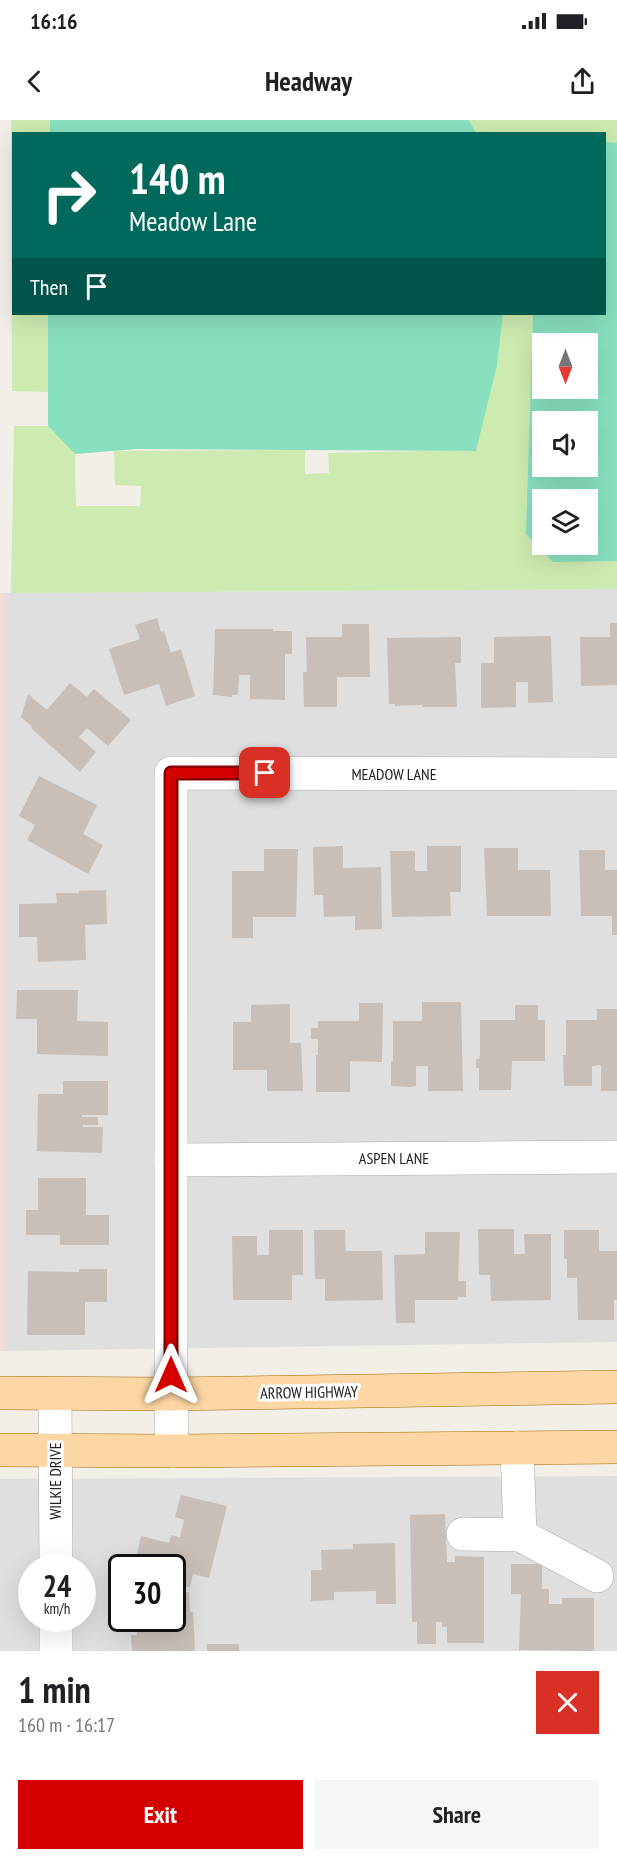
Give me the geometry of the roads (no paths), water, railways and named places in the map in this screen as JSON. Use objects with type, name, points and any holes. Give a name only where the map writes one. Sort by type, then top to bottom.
[{"type":"main road","name":"ARROW HIGHWAY","points":[[0,1393],[171,1394],[617,1387]]},
{"type":"main road","points":[[0,1450],[172,1451],[617,1447]]},
{"type":"street","name":"MEADOW LANE","points":[[171,1160],[171,773],[617,774]]},
{"type":"street","name":"ASPEN LANE","points":[[171,1160],[617,1156]]},
{"type":"street","points":[[171,1160],[172,1451]]},
{"type":"street","name":"WILKIE DRIVE","points":[[55,1394],[56,1554]]},
{"type":"street","points":[[517,1448],[520,1535]]},
{"type":"street","points":[[462,1534],[520,1535],[597,1576]]},
{"type":"street","points":[[56,1632],[56,1651]]}]
